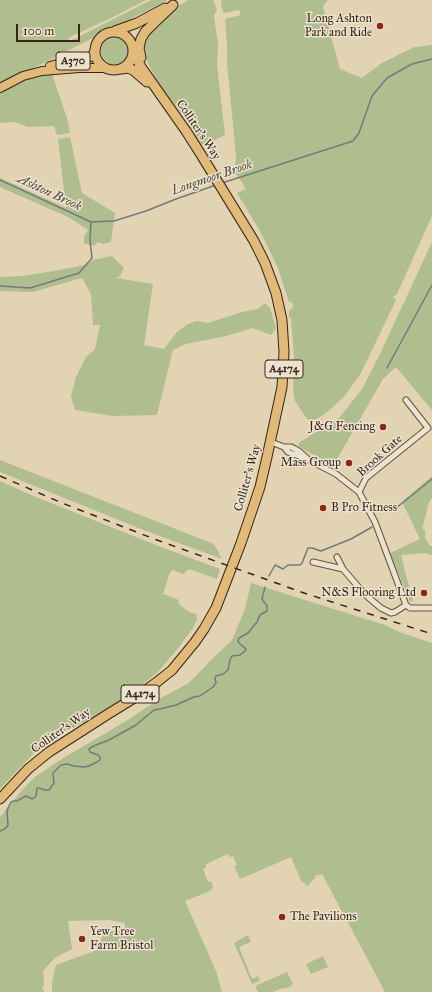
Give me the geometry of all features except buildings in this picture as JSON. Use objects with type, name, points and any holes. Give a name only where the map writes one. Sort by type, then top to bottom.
[{"type":"highway","points":[[113,32],[119,32],[125,35],[133,47],[133,56],[131,61],[127,66],[116,70],[105,68],[96,57],[95,50],[99,39],[103,35],[138,23],[176,2]]},
{"type":"highway","points":[[133,47],[142,30],[176,2]]},
{"type":"highway","name":"A4174","points":[[158,92],[140,58],[139,48],[141,39],[146,32],[176,2]]},
{"type":"highway","name":"Colliter's Way","points":[[0,799],[28,769],[49,752],[139,695],[172,670],[195,642],[212,615],[241,543],[260,487],[282,387],[284,352],[282,320],[276,293],[265,263],[254,241],[186,131],[141,67],[133,47]]},
{"type":"highway","name":"Colliter's Way","points":[[122,69],[128,68],[136,72],[158,92]]},
{"type":"main road","name":"A370","points":[[42,71],[50,66],[86,59],[93,54],[97,44]]},
{"type":"main road","name":"A370","points":[[0,88],[23,76],[42,71],[74,68],[105,68]]},
{"type":"street","name":"Brook Gate","points":[[406,400],[428,428],[366,478],[359,492],[375,522],[406,605]]},
{"type":"street","points":[[271,442],[284,446],[288,452],[309,460],[336,474],[359,492]]},
{"type":"street","points":[[337,557],[343,569],[369,598],[381,608],[391,613],[406,605],[410,608],[432,608]]},
{"type":"street","points":[[313,562],[343,569]]},
{"type":"green space","points":[[0,0],[146,0],[68,38],[70,41],[151,0],[168,0],[0,85]]},
{"type":"green space","points":[[189,0],[213,0],[217,10],[214,16],[218,45],[217,64],[225,135],[205,145],[200,144],[196,140],[185,118],[159,84],[150,68],[144,52],[144,41],[148,33],[175,8]]},
{"type":"green space","points":[[221,0],[328,0],[323,6],[340,69],[362,78],[382,63],[404,52],[415,47],[432,45],[432,216],[397,294],[393,297],[396,300],[361,373],[344,397],[326,413],[310,423],[295,401],[293,389],[294,356],[291,318],[289,318],[289,311],[293,307],[292,302],[289,302],[278,268],[260,231],[237,193],[246,189],[235,173],[236,156],[227,62],[225,19],[241,15],[239,10],[224,13]]},
{"type":"green space","points":[[116,35],[127,39],[131,50],[127,61],[116,65],[105,61],[101,50],[105,39]]},
{"type":"green space","points":[[52,74],[67,118],[70,133],[57,135],[54,126],[28,127],[15,122],[0,123],[0,91],[28,77]]},
{"type":"green space","points":[[70,137],[82,193],[115,213],[111,242],[103,244],[98,242],[94,246],[84,243],[84,236],[88,230],[68,217],[0,187],[0,178],[66,208],[58,139]]},
{"type":"green space","points":[[432,242],[432,410],[396,367],[383,379],[333,466],[298,446],[300,442],[327,427],[340,417],[362,389],[380,354]]},
{"type":"green space","points":[[112,256],[124,268],[120,276],[116,278],[153,284],[144,345],[164,349],[177,332],[188,324],[197,321],[208,323],[242,312],[258,309],[265,303],[270,308],[276,328],[271,335],[253,328],[226,336],[186,344],[173,350],[157,415],[113,416],[75,410],[71,397],[76,377],[86,357],[95,349],[100,325],[93,325],[91,294],[82,278],[33,292],[0,291],[0,277],[22,276],[54,271],[85,265],[93,260]]},
{"type":"green space","points":[[0,460],[214,544],[222,559],[141,529],[0,472]]},
{"type":"green space","points":[[432,476],[432,498],[429,502],[422,529],[425,530],[425,538],[430,546],[432,546],[432,555],[424,553],[401,555],[413,600],[411,602],[390,553],[420,539],[402,502]]},
{"type":"green space","points":[[0,481],[156,545],[220,569],[217,579],[189,569],[183,574],[172,570],[163,594],[179,600],[178,603],[186,610],[194,614],[196,613],[197,619],[193,628],[179,647],[158,672],[121,700],[83,723],[66,731],[54,730],[53,739],[35,752],[0,789]]},
{"type":"green space","points":[[251,583],[388,626],[402,633],[432,643],[432,992],[385,992],[322,874],[315,876],[315,878],[307,886],[304,882],[302,883],[291,857],[240,879],[234,866],[237,865],[233,856],[230,857],[228,854],[206,864],[206,867],[203,869],[208,882],[211,881],[213,887],[212,889],[185,901],[216,971],[222,992],[52,992],[52,982],[56,965],[97,950],[104,932],[125,930],[125,923],[109,920],[68,921],[72,949],[55,958],[43,971],[44,985],[42,988],[45,992],[0,992],[0,817],[36,776],[161,698],[189,683],[232,640],[245,609]]},
{"type":"green space","points":[[248,935],[251,942],[239,947],[252,979],[258,976],[260,981],[252,984],[234,943]]},
{"type":"green space","points":[[323,956],[328,967],[311,974],[306,964]]},
{"type":"green space","points":[[287,972],[293,984],[291,985],[292,986],[273,992],[258,992],[255,986]]},
{"type":"waterway","name":"Longmoor Brook","points":[[222,183],[353,141],[359,133],[372,96],[387,78],[412,64],[432,59]]},
{"type":"waterway","name":"Ashton Brook","points":[[0,180],[91,222]]},
{"type":"waterway","name":"Longmoor Brook","points":[[0,286],[30,288],[79,273],[92,258],[90,240],[91,222],[114,221],[146,211],[216,185]]},
{"type":"waterway","points":[[387,368],[432,285]]},
{"type":"waterway","points":[[396,508],[432,479]]},
{"type":"waterway","points":[[269,576],[275,565],[283,569],[288,565],[300,565],[308,548],[321,551],[351,539],[372,527]]},
{"type":"waterway","points":[[0,831],[8,825],[7,812],[11,802],[17,801],[26,796],[32,799],[34,798],[36,796],[37,788],[49,790],[54,783],[53,773],[61,765],[67,764],[84,767],[97,762],[100,760],[100,757],[90,752],[90,748],[109,740],[136,725],[154,710],[176,705],[200,696],[213,687],[216,683],[216,676],[223,674],[228,670],[232,656],[240,655],[245,651],[246,649],[238,641],[239,638],[248,633],[257,622],[260,615],[267,611],[267,606],[262,599],[265,587]]},
{"type":"railway","points":[[0,476],[62,503],[157,540],[304,593],[432,634]]},
{"type":"place","name":"Long Ashton Park and Ride","points":[[380,26]]},
{"type":"place","name":"J&G Fencing","points":[[383,427]]},
{"type":"place","name":"Mass Group","points":[[349,463]]},
{"type":"place","name":"B Pro Fitness","points":[[323,508]]},
{"type":"place","name":"N&S Flooring Ltd","points":[[424,593]]},
{"type":"place","name":"The Pavilions","points":[[282,917]]},
{"type":"place","name":"Yew Tree Farm Bristol","points":[[82,939]]}]
